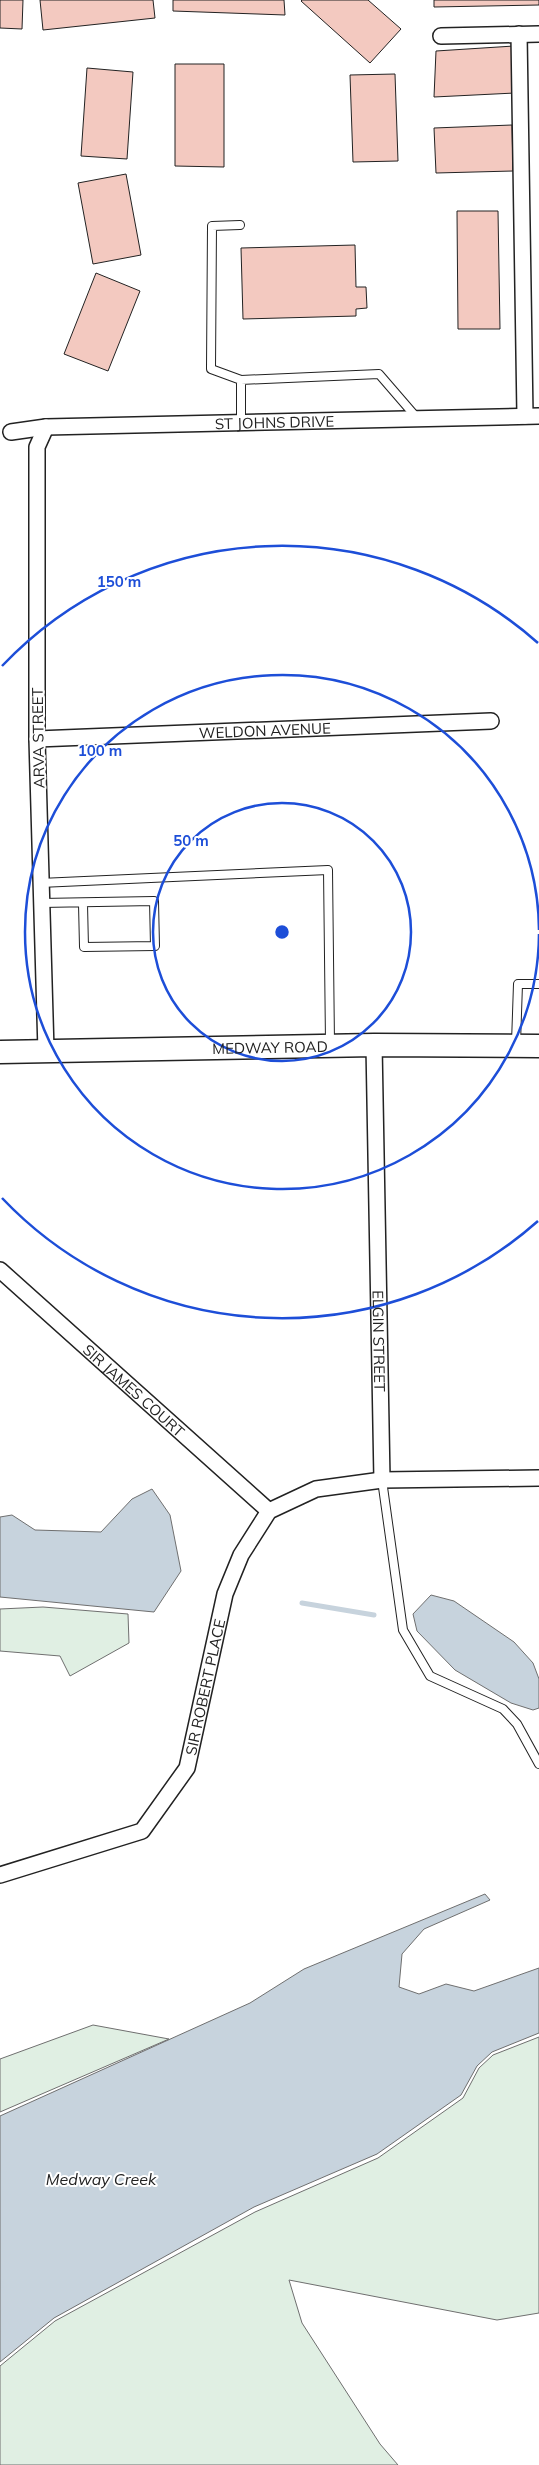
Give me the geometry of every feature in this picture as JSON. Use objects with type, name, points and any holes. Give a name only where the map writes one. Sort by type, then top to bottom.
[{"type":"main road","name":"MEDWAY ROAD","points":[[0,1052],[330,1045],[539,1046]]},
{"type":"street","points":[[519,34],[532,416]]},
{"type":"street","points":[[441,36],[539,34]]},
{"type":"street","name":"ST JOHNS DRIVE","points":[[11,432],[46,427],[532,416]]},
{"type":"street","name":"ARVA STREET","points":[[46,427],[37,447],[37,739],[46,1051]]},
{"type":"street","name":"WELDON AVENUE","points":[[37,739],[491,721]]},
{"type":"street","name":"ELGIN STREET","points":[[374,1045],[382,1480]]},
{"type":"street","name":"SIR JAMES COURT","points":[[0,1270],[269,1511]]},
{"type":"street","points":[[269,1511],[316,1489],[382,1480],[539,1478]]},
{"type":"street","name":"SIR ROBERT PLACE","points":[[0,1875],[142,1831],[187,1768],[225,1594],[241,1555],[269,1511]]},
{"type":"lane","points":[[240,225],[212,226],[211,370],[241,380],[379,374],[417,418]]},
{"type":"lane","points":[[241,380],[241,423]]},
{"type":"lane","points":[[40,883],[328,870],[330,1045]]},
{"type":"lane","points":[[41,903],[83,904],[154,901],[155,946],[84,947],[83,904]]},
{"type":"lane","points":[[516,1046],[518,984],[539,984]]},
{"type":"lane","points":[[382,1480],[403,1630],[430,1676],[503,1709],[517,1724],[539,1764]]},
{"type":"green space","points":[[43,1607],[128,1614],[129,1643],[70,1676],[60,1656],[0,1651],[0,1609]]},
{"type":"green space","points":[[93,2025],[169,2039],[0,2112],[0,2059]]},
{"type":"green space","points":[[539,2037],[539,2313],[497,2320],[289,2280],[302,2323],[380,2444],[398,2465],[0,2465],[0,2366],[55,2321],[255,2212],[378,2158],[463,2098],[479,2068],[493,2055]]},
{"type":"water","points":[[152,1489],[170,1515],[181,1571],[154,1612],[0,1597],[0,1517],[12,1515],[35,1530],[101,1532],[132,1499]]},
{"type":"water","points":[[431,1595],[454,1601],[514,1642],[533,1663],[539,1679],[539,1708],[533,1710],[511,1703],[455,1670],[417,1631],[413,1614]]},
{"type":"water","name":"Medway Creek","points":[[485,1894],[490,1900],[424,1929],[402,1954],[399,1987],[419,1994],[446,1984],[474,1991],[539,1968],[539,2033],[492,2052],[477,2066],[461,2095],[377,2154],[254,2207],[54,2318],[0,2362],[0,2116],[250,2003],[304,1969]]},
{"type":"building","points":[[0,0],[23,0],[22,29],[0,28]]},
{"type":"building","points":[[40,0],[153,0],[155,18],[43,30]]},
{"type":"building","points":[[173,0],[284,0],[285,15],[173,11]]},
{"type":"building","points":[[302,0],[368,0],[401,29],[370,63]]},
{"type":"building","points":[[434,0],[539,0],[539,5],[434,7]]},
{"type":"building","points":[[514,46],[515,93],[434,97],[436,51]]},
{"type":"building","points":[[175,64],[224,64],[224,167],[175,166]]},
{"type":"building","points":[[87,68],[133,72],[127,159],[81,156]]},
{"type":"building","points":[[395,74],[398,161],[353,162],[350,75]]},
{"type":"building","points":[[512,125],[513,171],[436,173],[434,128]]},
{"type":"building","points":[[126,174],[141,255],[93,264],[78,183]]},
{"type":"building","points":[[457,211],[498,211],[500,329],[458,329]]},
{"type":"building","points":[[355,245],[356,287],[366,287],[367,308],[356,309],[356,316],[243,319],[241,248]]},
{"type":"building","points":[[96,273],[140,291],[108,371],[64,354]]},
{"type":"waterway","points":[[302,1603],[374,1615]]}]
